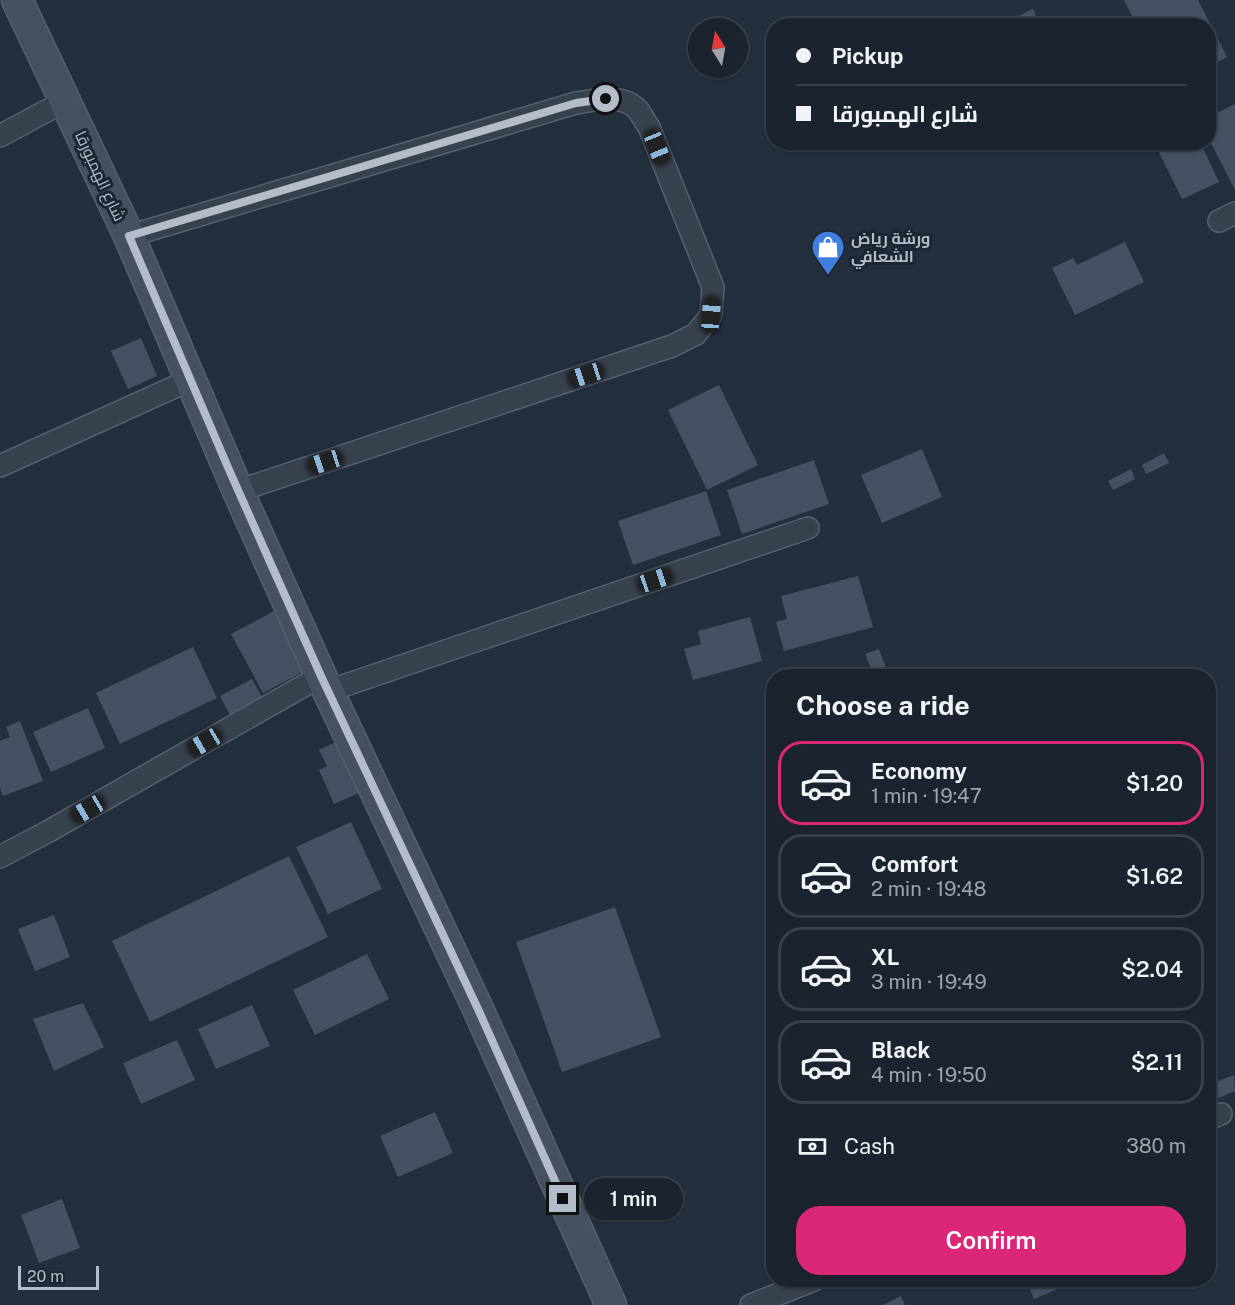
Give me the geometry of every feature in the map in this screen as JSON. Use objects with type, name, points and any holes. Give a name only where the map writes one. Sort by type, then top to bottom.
[{"type":"street","name":"شارع الهمبورقا","points":[[17,0],[129,236],[238,491],[478,1009],[611,1305]]},
{"type":"street","points":[[129,236],[576,103],[606,99],[625,101],[638,110],[649,127],[713,287],[711,315],[696,334],[672,346],[238,491]]},
{"type":"street","points":[[0,136],[65,101]]},
{"type":"street","points":[[0,466],[190,380]]},
{"type":"street","points":[[0,857],[325,683],[808,528]]},
{"type":"street","points":[[751,1305],[796,1287]]},
{"type":"building","points":[[1124,0],[1198,0],[1207,18],[1133,18]]},
{"type":"building","points":[[1033,9],[1037,18],[1014,18]]},
{"type":"building","points":[[1216,35],[1227,57],[1216,62]]},
{"type":"building","points":[[1235,104],[1235,190],[1215,150],[1216,114]]},
{"type":"building","points":[[1158,150],[1204,150],[1219,182],[1182,199]]},
{"type":"building","points":[[1125,242],[1144,282],[1075,315],[1052,268],[1073,258],[1077,265]]},
{"type":"building","points":[[141,338],[157,376],[128,389],[111,351]]},
{"type":"building","points":[[719,385],[758,465],[707,490],[668,410]]},
{"type":"building","points":[[922,449],[942,497],[882,523],[861,475]]},
{"type":"building","points":[[1164,453],[1169,463],[1146,474],[1142,465]]},
{"type":"building","points":[[814,460],[829,504],[742,534],[727,490]]},
{"type":"building","points":[[1131,469],[1135,479],[1113,490],[1108,481]]},
{"type":"building","points":[[706,491],[721,535],[633,565],[618,521]]},
{"type":"building","points":[[858,576],[873,627],[784,651],[776,622],[787,619],[781,596]]},
{"type":"building","points":[[276,610],[308,669],[263,693],[231,634]]},
{"type":"building","points":[[750,617],[762,661],[693,680],[684,649],[701,644],[698,631]]},
{"type":"building","points":[[193,647],[217,698],[120,744],[96,693]]},
{"type":"building","points":[[879,649],[886,669],[871,669],[865,654]]},
{"type":"building","points":[[252,679],[262,697],[230,715],[220,696]]},
{"type":"building","points":[[88,708],[105,748],[51,772],[33,732]]},
{"type":"building","points":[[20,721],[43,781],[3,796],[0,788],[0,741],[10,737],[6,727]]},
{"type":"building","points":[[338,741],[361,792],[334,804],[319,770],[327,766],[319,750]]},
{"type":"building","points":[[351,822],[382,889],[328,914],[296,847]]},
{"type":"building","points":[[289,856],[328,937],[150,1022],[112,941]]},
{"type":"building","points":[[615,907],[661,1037],[562,1072],[516,942]]},
{"type":"building","points":[[54,915],[70,957],[35,971],[18,929]]},
{"type":"building","points":[[367,954],[389,999],[315,1035],[293,990]]},
{"type":"building","points":[[83,1003],[104,1047],[54,1071],[33,1019]]},
{"type":"building","points":[[252,1005],[270,1046],[216,1069],[198,1029]]},
{"type":"building","points":[[177,1040],[195,1080],[141,1104],[123,1063]]},
{"type":"building","points":[[1234,1075],[1235,1091],[1216,1099],[1216,1082]]},
{"type":"building","points":[[435,1112],[453,1153],[398,1177],[380,1136]]},
{"type":"building","points":[[62,1199],[80,1248],[39,1263],[21,1215]]},
{"type":"building","points":[[1029,1287],[1062,1287],[1034,1299]]},
{"type":"building","points":[[901,1296],[905,1305],[883,1305]]},
{"type":"place","name":"ورشة رياض الشعافي","points":[[828,276]]},
{"type":"route","points":[[563,1199],[478,1009],[321,676],[230,472],[129,236],[576,103],[606,99]]}]
